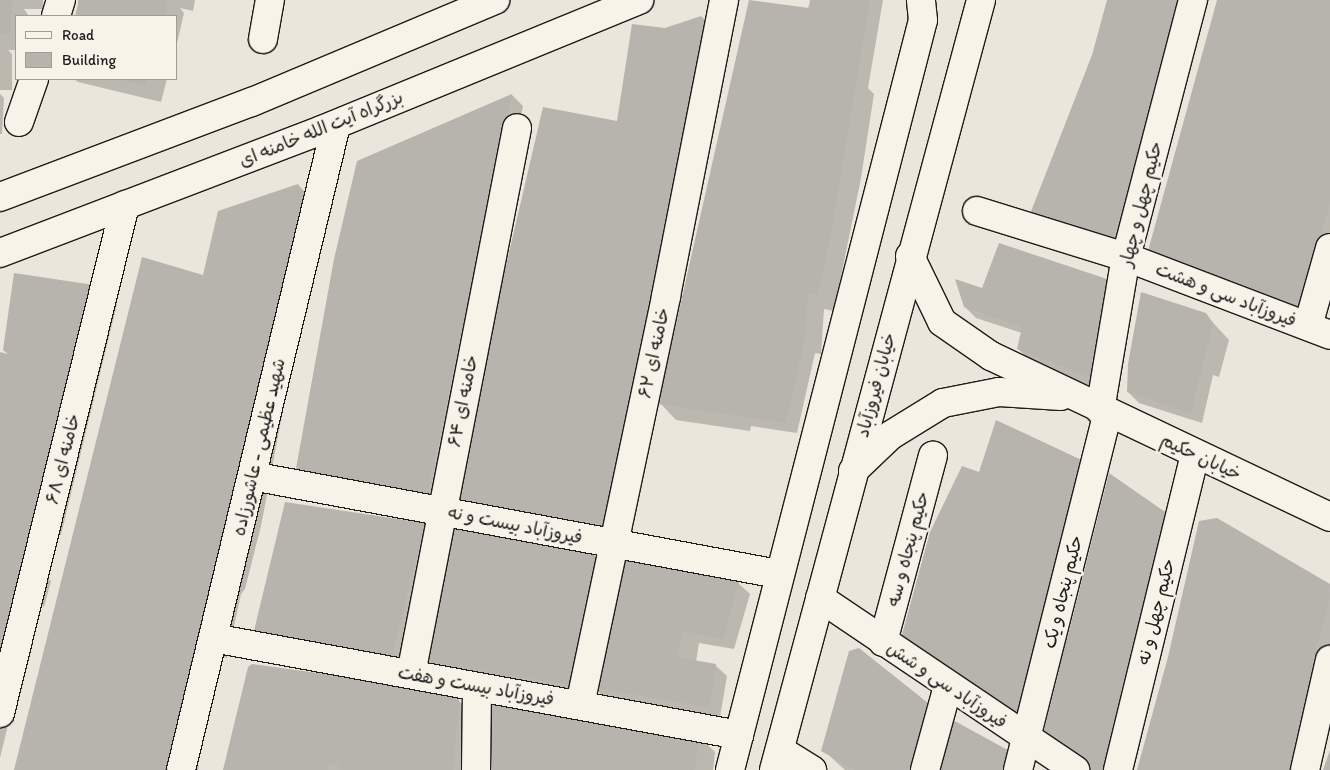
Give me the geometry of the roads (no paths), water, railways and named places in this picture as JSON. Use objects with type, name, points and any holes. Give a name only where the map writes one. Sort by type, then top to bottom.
[{"type":"main road","points":[[56,15],[61,0]]},
{"type":"main road","points":[[263,39],[270,0]]},
{"type":"main road","points":[[0,198],[252,102],[495,0]]},
{"type":"main road","name":"بزرگراه آیت الله خامنه ای","points":[[0,253],[336,124],[639,0]]},
{"type":"main road","name":"خامنه ای ۶۲","points":[[580,705],[724,0]]},
{"type":"main road","name":"حکیم چهل و چهار","points":[[1104,411],[1126,257],[1193,0]]},
{"type":"main road","points":[[730,770],[778,574],[927,7]]},
{"type":"main road","name":"خیابان فیروزآباد","points":[[777,760],[975,7]]},
{"type":"main road","points":[[19,122],[34,80]]},
{"type":"main road","name":"شهید عظیمی - عاشورزاده","points":[[182,770],[336,124]]},
{"type":"main road","name":"خامنه ای ۶۴","points":[[411,674],[517,128]]},
{"type":"main road","name":"خامنه ای ۶۸","points":[[0,713],[125,205]]},
{"type":"main road","name":"فیروزآباد سی و هشت","points":[[977,211],[1126,257],[1319,331]]},
{"type":"main road","points":[[1319,331],[1330,248]]},
{"type":"main road","name":"خیابان حکیم","points":[[910,256],[942,322],[991,356],[1330,517]]},
{"type":"main road","points":[[853,471],[891,436],[943,402],[999,392],[1072,396]]},
{"type":"main road","name":"حکیم پنجاه و یک","points":[[1018,770],[1104,411]]},
{"type":"main road","name":"حکیم چهل و نه","points":[[1118,770],[1195,454]]},
{"type":"main road","name":"حکیم پنجاه و سه","points":[[883,642],[933,456]]},
{"type":"main road","name":"فیروزآباد بیست و نه","points":[[252,476],[778,574]]},
{"type":"main road","name":"فیروزآباد سی و شش","points":[[820,598],[1026,739],[1075,770]]},
{"type":"main road","name":"فیروزآباد بیست و هفت","points":[[213,638],[739,735]]},
{"type":"main road","points":[[1305,770],[1330,660]]},
{"type":"main road","points":[[476,770],[477,686]]},
{"type":"main road","points":[[925,770],[948,686]]},
{"type":"main road","points":[[777,760],[812,770]]}]
